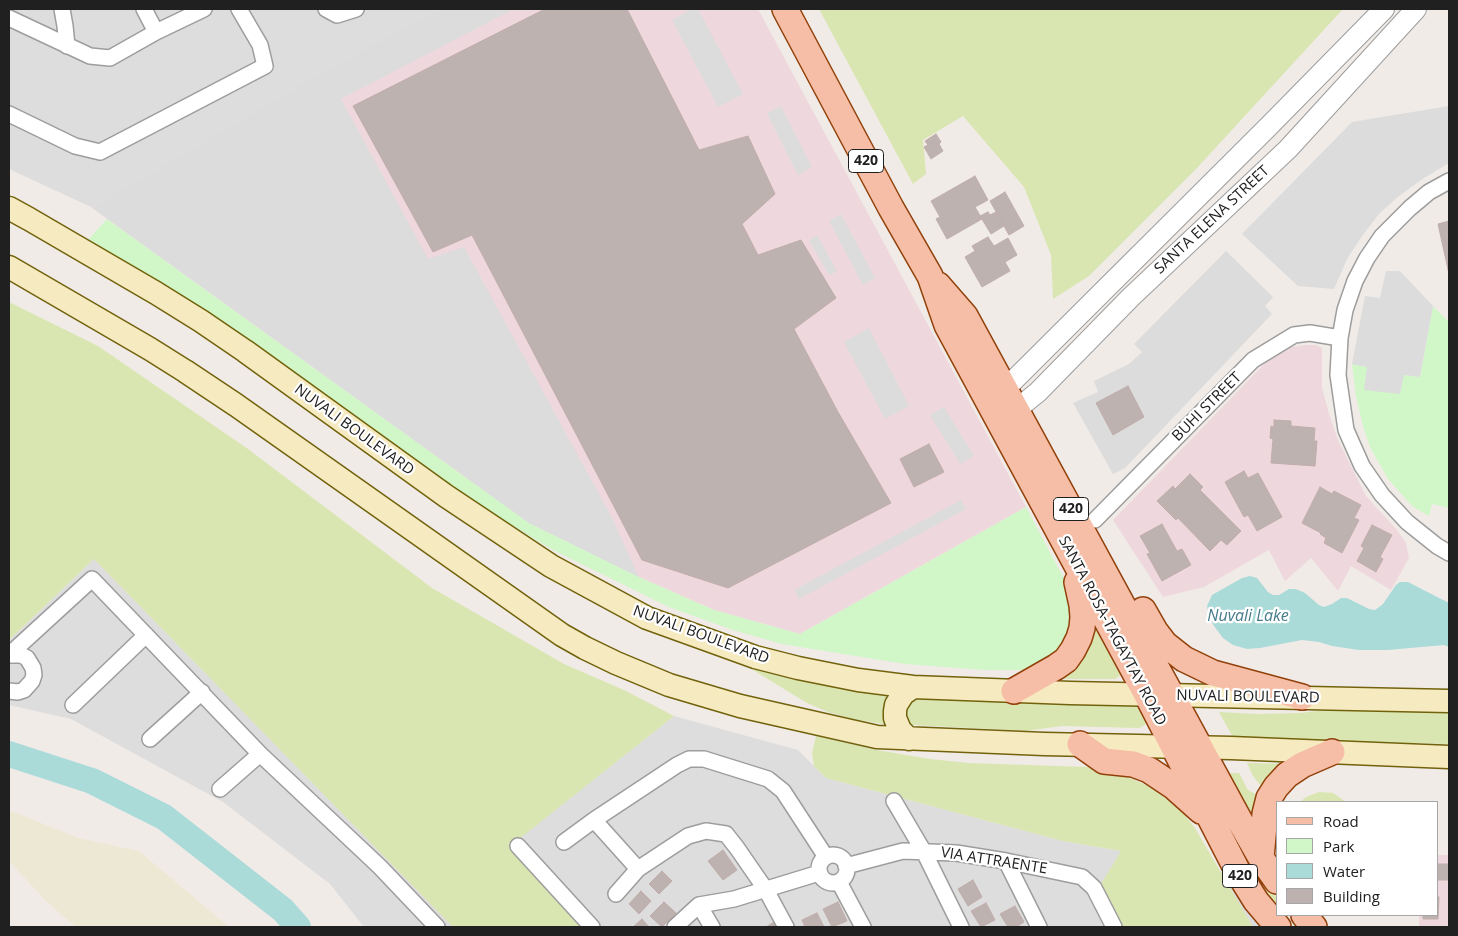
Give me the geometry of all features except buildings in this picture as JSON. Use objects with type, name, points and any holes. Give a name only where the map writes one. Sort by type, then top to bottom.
[{"type":"main road","name":"SANTA ROSA-TAGAYTAY ROAD","points":[[785,9],[891,208],[930,276],[947,325],[1009,409],[1124,607],[1261,858],[1276,879]]},
{"type":"main road","name":"NUVALI BOULEVARD","points":[[9,208],[201,321],[446,496],[543,561],[647,618],[755,657],[858,680],[913,687],[1171,696],[1449,701]]},
{"type":"main road","points":[[9,267],[185,371],[410,527],[535,617],[585,648],[669,686],[731,704],[877,737],[1449,757]]},
{"type":"main road","name":"SANTA ROSA-TAGAYTAY ROAD","points":[[930,276],[965,316],[1009,409],[1062,537],[1174,746],[1246,886],[1278,927]]},
{"type":"main road","points":[[1009,409],[1065,464],[1155,632],[1165,644],[1175,653],[1199,668],[1302,698]]},
{"type":"main road","points":[[1014,691],[1061,663],[1073,650],[1079,638],[1082,628],[1082,605],[1062,537]]},
{"type":"main road","points":[[1116,559],[1124,607]]},
{"type":"main road","points":[[909,738],[900,730],[895,718],[895,711],[896,705],[903,694],[913,687]]},
{"type":"main road","points":[[1080,744],[1104,762],[1133,764],[1158,775],[1181,792],[1211,820]]},
{"type":"main road","points":[[1261,858],[1265,814],[1269,798],[1276,787],[1287,775],[1302,765],[1332,752]]},
{"type":"main road","points":[[1305,916],[1314,927]]},
{"type":"street","points":[[62,9],[67,46]]},
{"type":"street","points":[[144,9],[156,32]]},
{"type":"street","points":[[9,18],[90,56],[110,58],[156,32],[204,9]]},
{"type":"street","points":[[9,114],[75,146],[100,152],[265,66],[260,45],[239,9]]},
{"type":"street","points":[[332,12],[356,9]]},
{"type":"street","name":"SANTA ELENA STREET","points":[[1009,409],[1268,127],[1384,9]]},
{"type":"street","name":"SANTA ELENA STREET","points":[[1009,409],[1038,392],[1131,297],[1288,149],[1416,9]]},
{"type":"street","points":[[1268,127],[1288,149]]},
{"type":"street","points":[[1449,181],[1429,192],[1410,208],[1382,236],[1367,258],[1355,281],[1345,310],[1340,338],[1338,375],[1346,430],[1362,466],[1382,495],[1407,522],[1449,553]]},
{"type":"street","name":"BUHI STREET","points":[[1095,520],[1253,360],[1294,335],[1310,333],[1340,338]]},
{"type":"street","points":[[9,655],[92,580],[260,754],[380,867],[437,927]]},
{"type":"street","points":[[73,705],[146,635]]},
{"type":"street","points":[[9,655],[21,655],[27,658],[34,668],[32,681],[24,690],[18,692],[9,691]]},
{"type":"street","points":[[150,739],[202,692]]},
{"type":"street","points":[[220,788],[260,754]]},
{"type":"street","points":[[564,842],[677,765],[689,759],[704,759],[768,779],[783,791],[826,857]]},
{"type":"street","points":[[894,801],[924,852],[961,927]]},
{"type":"street","points":[[594,820],[638,869]]},
{"type":"street","points":[[616,894],[638,869],[688,836],[706,830],[726,834],[766,890],[786,927]]},
{"type":"street","points":[[518,846],[592,927]]},
{"type":"street","name":"VIA ATTRAENTE","points":[[846,866],[903,851],[956,853],[1082,877],[1094,888],[1114,927]]},
{"type":"street","points":[[830,855],[840,857],[846,866],[844,878],[839,882],[827,882],[819,873],[820,864],[830,855]]},
{"type":"street","points":[[1006,861],[1039,927]]},
{"type":"street","points":[[674,927],[699,905],[734,899],[819,873]]},
{"type":"street","points":[[839,882],[863,927]]},
{"type":"street","points":[[699,905],[712,927]]},
{"type":"shaded area","points":[[9,9],[440,9],[339,62],[91,207],[9,169]]},
{"type":"shaded area","points":[[440,9],[758,9],[1026,507],[800,634],[714,610],[639,577],[529,523],[91,207],[339,62]]},
{"type":"shaded area","points":[[440,9],[514,9],[341,99],[428,259],[464,247],[611,516],[639,577],[529,523],[91,207],[339,62]]},
{"type":"shaded area","points":[[692,9],[698,9],[743,94],[718,107],[672,20]]},
{"type":"shaded area","points":[[781,106],[812,167],[798,175],[767,113]]},
{"type":"shaded area","points":[[1449,106],[1449,163],[1399,196],[1379,214],[1347,259],[1334,289],[1298,286],[1242,234],[1352,122]]},
{"type":"shaded area","points":[[841,214],[875,278],[863,285],[829,221]]},
{"type":"shaded area","points":[[817,235],[837,271],[829,275],[809,240]]},
{"type":"shaded area","points":[[1226,251],[1273,297],[1265,306],[1272,314],[1125,468],[1113,474],[1073,403],[1098,392],[1094,381],[1129,364],[1142,352],[1134,344]]},
{"type":"shaded area","points":[[1386,271],[1400,271],[1433,306],[1420,377],[1404,375],[1400,394],[1364,390],[1367,367],[1352,364],[1365,296],[1380,298]]},
{"type":"shaded area","points":[[869,328],[909,406],[885,419],[844,342]]},
{"type":"shaded area","points":[[1316,345],[1322,348],[1322,387],[1329,414],[1338,440],[1366,496],[1397,530],[1406,543],[1409,558],[1391,590],[1351,566],[1338,591],[1311,558],[1285,581],[1269,550],[1204,587],[1163,597],[1113,520],[1268,360],[1292,347]]},
{"type":"shaded area","points":[[944,407],[974,456],[960,464],[930,415]]},
{"type":"shaded area","points":[[961,500],[966,509],[799,599],[794,590]]},
{"type":"shaded area","points":[[94,559],[433,906],[674,716],[798,750],[826,778],[1063,841],[1221,872],[1259,927],[364,927],[330,884],[223,802],[71,719],[9,705],[9,640]]},
{"type":"shaded area","points":[[9,810],[78,838],[139,851],[229,927],[76,927],[48,903],[9,861]]},
{"type":"shaded area","points":[[1438,855],[1449,855],[1449,927],[1419,927],[1419,916],[1438,916]]},
{"type":"green space","points":[[819,9],[1343,9],[1197,168],[1089,276],[1053,299],[1051,255],[1024,187],[963,116],[923,140],[926,174],[913,184]]},
{"type":"green space","points":[[107,219],[529,523],[639,577],[714,610],[800,634],[1026,507],[1070,590],[1072,642],[1031,670],[985,670],[905,664],[782,644],[733,630],[669,607],[553,550],[449,487],[87,241]]},
{"type":"green space","points":[[9,302],[98,346],[248,449],[432,588],[564,664],[624,690],[674,716],[509,847],[587,927],[453,927],[94,559],[9,640]]},
{"type":"green space","points":[[1433,306],[1449,321],[1449,508],[1432,504],[1429,516],[1412,506],[1388,479],[1370,447],[1356,396],[1352,364],[1420,377]]},
{"type":"green space","points":[[1090,610],[1122,673],[1121,675],[1115,679],[1049,679]]},
{"type":"green space","points":[[735,659],[895,692],[890,725],[852,719],[828,712],[807,703]]},
{"type":"green space","points":[[910,697],[1137,705],[1141,707],[1147,720],[1145,725],[1139,728],[1062,726],[1025,731],[913,725],[909,724],[904,711]]},
{"type":"green space","points":[[1334,709],[1449,712],[1449,744],[1234,739],[1219,712],[1257,714],[1300,713]]},
{"type":"green space","points":[[816,736],[877,750],[930,759],[969,763],[1088,767],[1114,772],[1135,780],[1154,789],[1183,813],[1195,828],[1253,927],[1123,927],[1101,884],[1121,851],[1063,841],[826,778],[814,766],[812,753]]},
{"type":"green space","points":[[1247,763],[1298,764],[1268,791],[1253,776]]},
{"type":"green space","points":[[1198,772],[1257,870],[1276,897],[1276,911],[1249,874]]},
{"type":"green space","points":[[1227,773],[1239,773],[1248,790],[1264,799],[1256,828]]},
{"type":"green space","points":[[1319,792],[1333,793],[1345,801],[1301,801]]},
{"type":"water","name":"Nuvali Lake","points":[[1250,576],[1257,578],[1268,592],[1273,595],[1279,595],[1289,589],[1296,589],[1305,593],[1324,607],[1341,598],[1347,598],[1375,610],[1383,604],[1396,585],[1400,582],[1408,582],[1449,603],[1449,647],[1444,645],[1388,650],[1359,650],[1302,640],[1247,649],[1233,645],[1223,638],[1214,626],[1207,606],[1212,595],[1242,578]]},
{"type":"waterway","points":[[9,754],[92,781],[164,817],[283,910],[298,927]]}]
